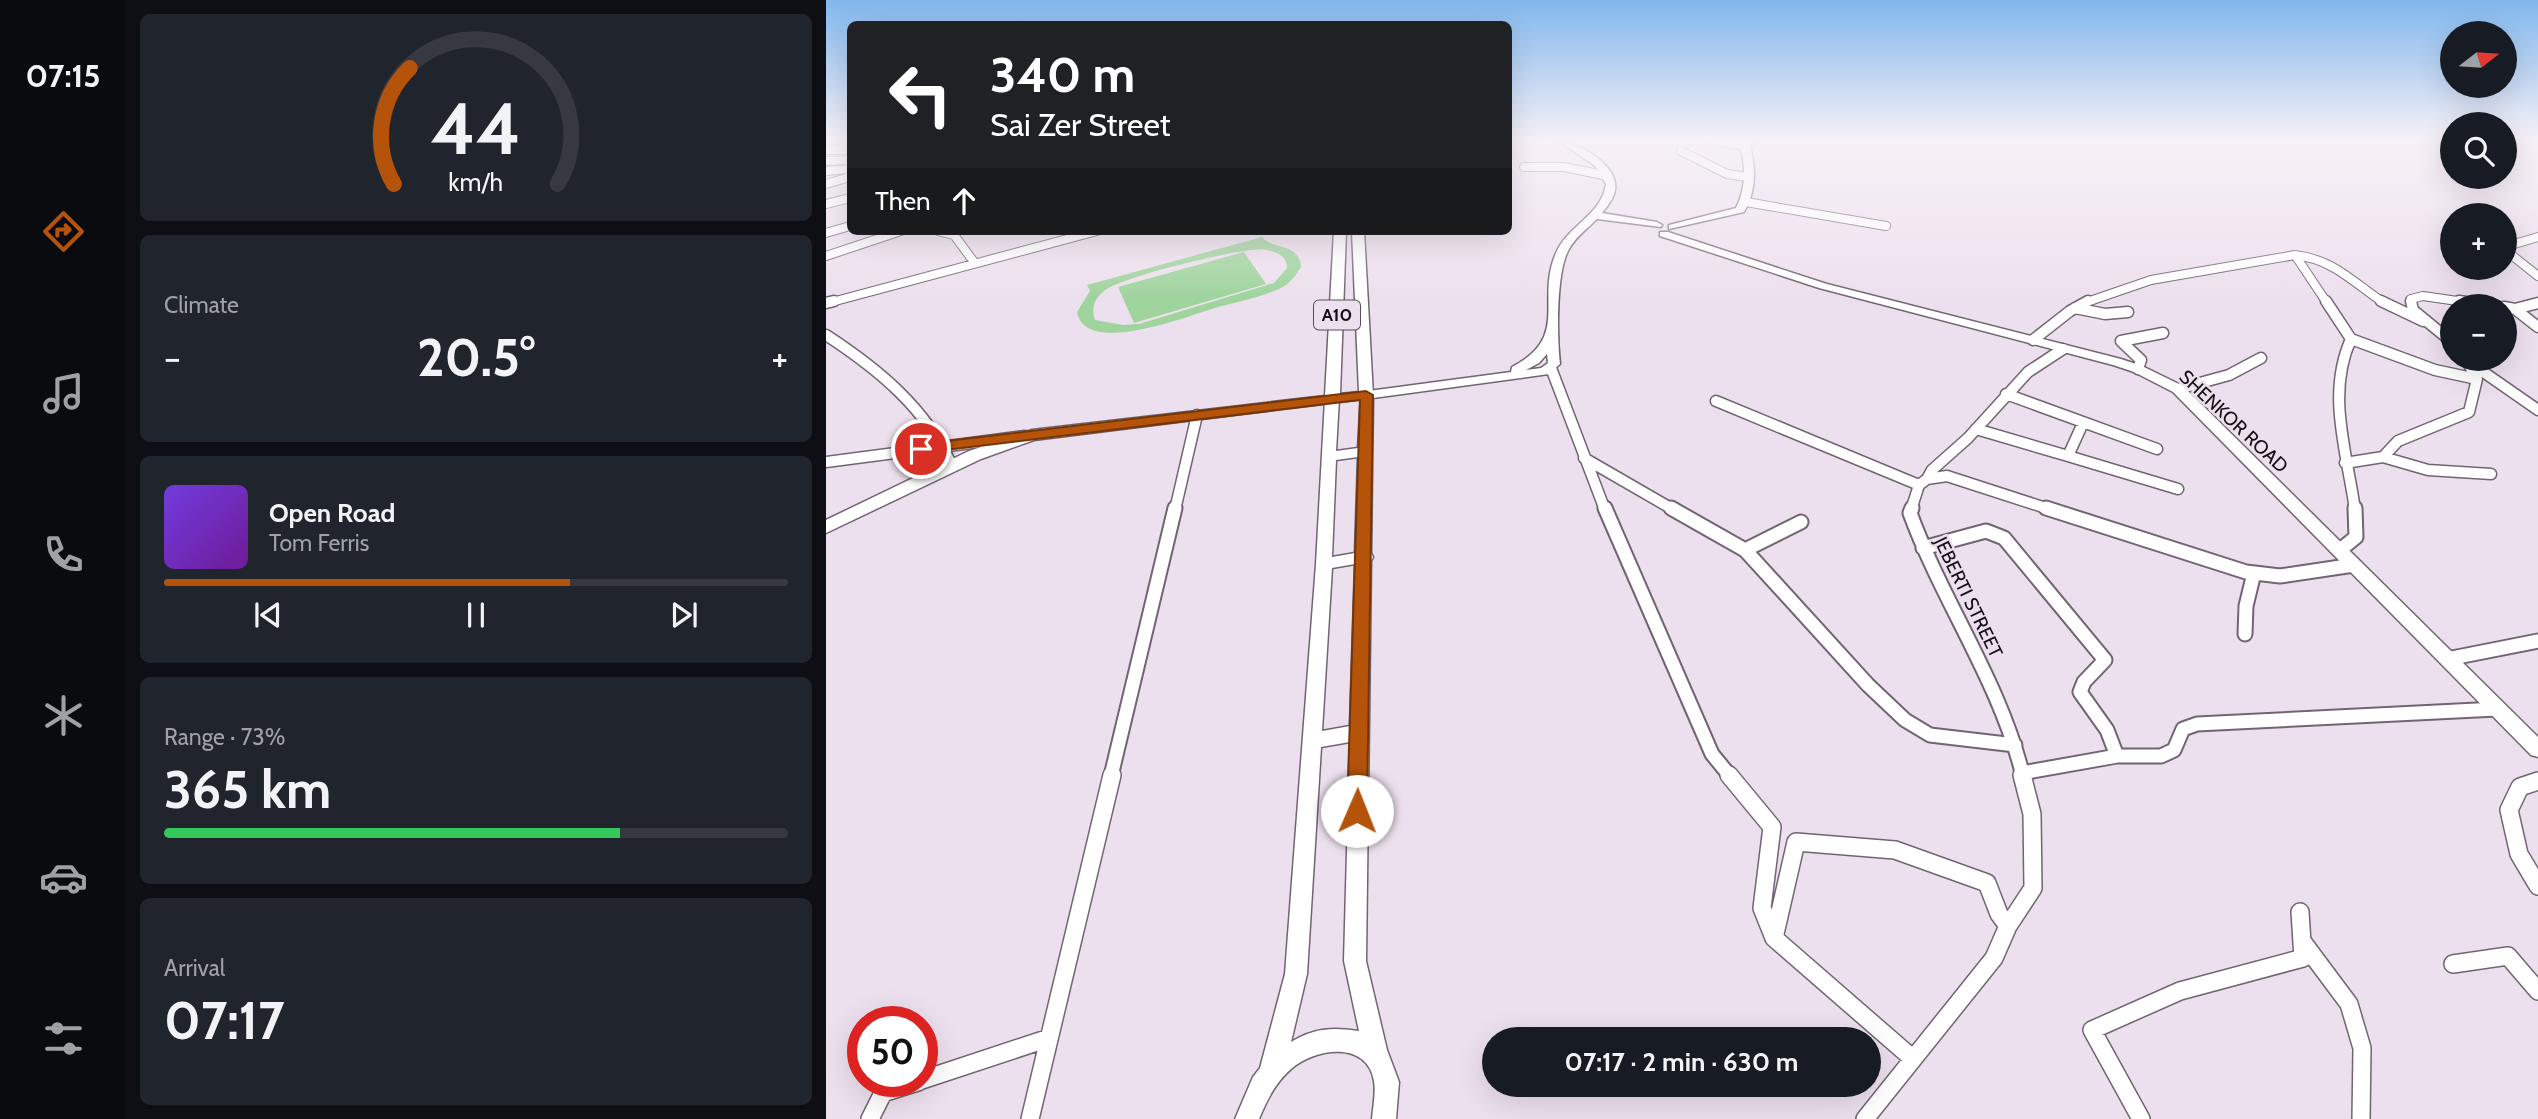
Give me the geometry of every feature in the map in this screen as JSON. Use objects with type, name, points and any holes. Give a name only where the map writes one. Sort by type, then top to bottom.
[{"type":"highway","name":"A10","points":[[1332,399],[1340,235]]},
{"type":"highway","name":"A10","points":[[1358,235],[1366,395]]},
{"type":"highway","points":[[826,527],[951,466],[974,449],[1032,435],[1366,395]]},
{"type":"main road","points":[[1384,1119],[1388,1102],[1386,1077],[1376,1056],[1355,961],[1365,557],[1366,395],[1551,368],[1554,364],[1551,335],[1558,262],[1567,242],[1595,214],[1609,193]]},
{"type":"main road","points":[[1664,230],[1735,214],[1746,202],[1746,193]]},
{"type":"main road","name":"SHENKOR ROAD","points":[[1595,214],[1611,220],[1664,230],[1691,242],[1823,286],[2138,369],[2178,389],[2538,749]]},
{"type":"main road","points":[[1581,228],[1611,220]]},
{"type":"main road","points":[[1499,376],[1521,369],[1540,356],[1551,335]]},
{"type":"main road","points":[[1272,1069],[1296,974],[1324,564],[1332,399]]},
{"type":"main road","points":[[1330,456],[1366,450]]},
{"type":"main road","points":[[1324,564],[1365,557]]},
{"type":"main road","points":[[1312,741],[1360,732]]},
{"type":"main road","points":[[1247,1119],[1256,1093],[1272,1069],[1293,1051],[1316,1040],[1339,1037],[1360,1043],[1376,1056]]},
{"type":"street","points":[[826,204],[847,199]]},
{"type":"street","points":[[1746,202],[1886,226]]},
{"type":"street","points":[[826,233],[847,227]]},
{"type":"street","points":[[826,257],[889,235]]},
{"type":"street","points":[[955,235],[974,262]]},
{"type":"street","points":[[826,303],[1081,235]]},
{"type":"street","points":[[2517,244],[2538,237]]},
{"type":"street","points":[[2033,340],[2075,307],[2158,281],[2295,255],[2313,255],[2332,263],[2393,308],[2423,321]]},
{"type":"street","points":[[2295,255],[2320,297],[2339,317],[2351,339],[2435,370],[2477,379]]},
{"type":"street","points":[[2517,259],[2538,276]]},
{"type":"street","points":[[2440,298],[2423,296],[2411,299],[2413,310],[2440,333]]},
{"type":"street","points":[[2517,307],[2538,303]]},
{"type":"street","points":[[2075,307],[2105,314],[2128,312]]},
{"type":"street","points":[[2517,313],[2538,327]]},
{"type":"street","points":[[2138,369],[2141,360],[2121,341],[2163,333]]},
{"type":"street","points":[[826,335],[862,357],[894,387],[944,446],[951,466]]},
{"type":"street","points":[[2340,551],[2356,537],[2357,524],[2345,463],[2338,379],[2340,355],[2351,339]]},
{"type":"street","points":[[1923,482],[2028,372],[2063,349]]},
{"type":"street","points":[[2178,389],[2229,375],[2261,358]]},
{"type":"street","points":[[1551,368],[1584,458],[1712,754],[1772,827],[1762,908],[1774,938],[1912,1058]]},
{"type":"street","points":[[2383,457],[2398,441],[2469,412],[2477,379],[2473,371]]},
{"type":"street","points":[[2483,371],[2538,410]]},
{"type":"street","points":[[2006,394],[2157,449]]},
{"type":"street","points":[[1716,401],[1923,482],[1947,476],[2254,573],[2280,576],[2354,565]]},
{"type":"street","points":[[1030,1119],[1197,415]]},
{"type":"street","points":[[2068,456],[2083,423]]},
{"type":"street","points":[[1976,429],[2178,489]]},
{"type":"street","points":[[826,462],[944,446],[974,449]]},
{"type":"street","points":[[2345,463],[2383,457],[2428,470],[2491,474]]},
{"type":"street","points":[[1584,458],[1745,550],[1868,685],[1905,720],[1930,735],[2015,745]]},
{"type":"street","name":"JEBERTI STREET","points":[[1865,1119],[1994,958],[2008,926],[2033,888],[2032,814],[2015,745],[1983,666],[1923,548],[1910,513],[1923,482]]},
{"type":"street","points":[[1745,550],[1801,522]]},
{"type":"street","points":[[1923,548],[1986,531],[2004,538],[2105,660],[2103,665],[2085,679],[2080,692],[2107,730],[2117,756]]},
{"type":"street","points":[[2245,634],[2246,606],[2254,573]]},
{"type":"street","points":[[2446,659],[2538,641]]},
{"type":"street","points":[[2022,773],[2117,756],[2161,756],[2174,750],[2183,729],[2197,724],[2497,709]]},
{"type":"street","points":[[2538,781],[2520,787],[2509,810],[2519,854],[2538,886]]},
{"type":"street","points":[[1774,938],[1796,842],[1895,850],[1987,883],[1999,914],[2008,926]]},
{"type":"street","points":[[2141,1119],[2092,1030],[2180,991],[2303,958],[2300,912]]},
{"type":"street","points":[[2302,941],[2349,1003],[2362,1048],[2361,1119]]},
{"type":"street","points":[[2453,964],[2508,956],[2538,991]]},
{"type":"street","points":[[938,1075],[1049,1038]]},
{"type":"street","points":[[870,1119],[881,1097]]},
{"type":"green space","points":[[1262,237],[1291,250],[1299,259],[1301,267],[1286,285],[1267,294],[1162,325],[1117,333],[1098,331],[1084,325],[1077,312],[1090,291],[1087,285]],"holes":[[[1263,249],[1280,254],[1286,263],[1287,268],[1274,283],[1139,324],[1123,325],[1095,320],[1093,308],[1098,297],[1115,285],[1206,258]]]},
{"type":"green space","points":[[1244,252],[1266,284],[1134,323],[1118,287]]},
{"type":"route","points":[[921,449],[1366,395],[1365,557],[1357,811]]}]
